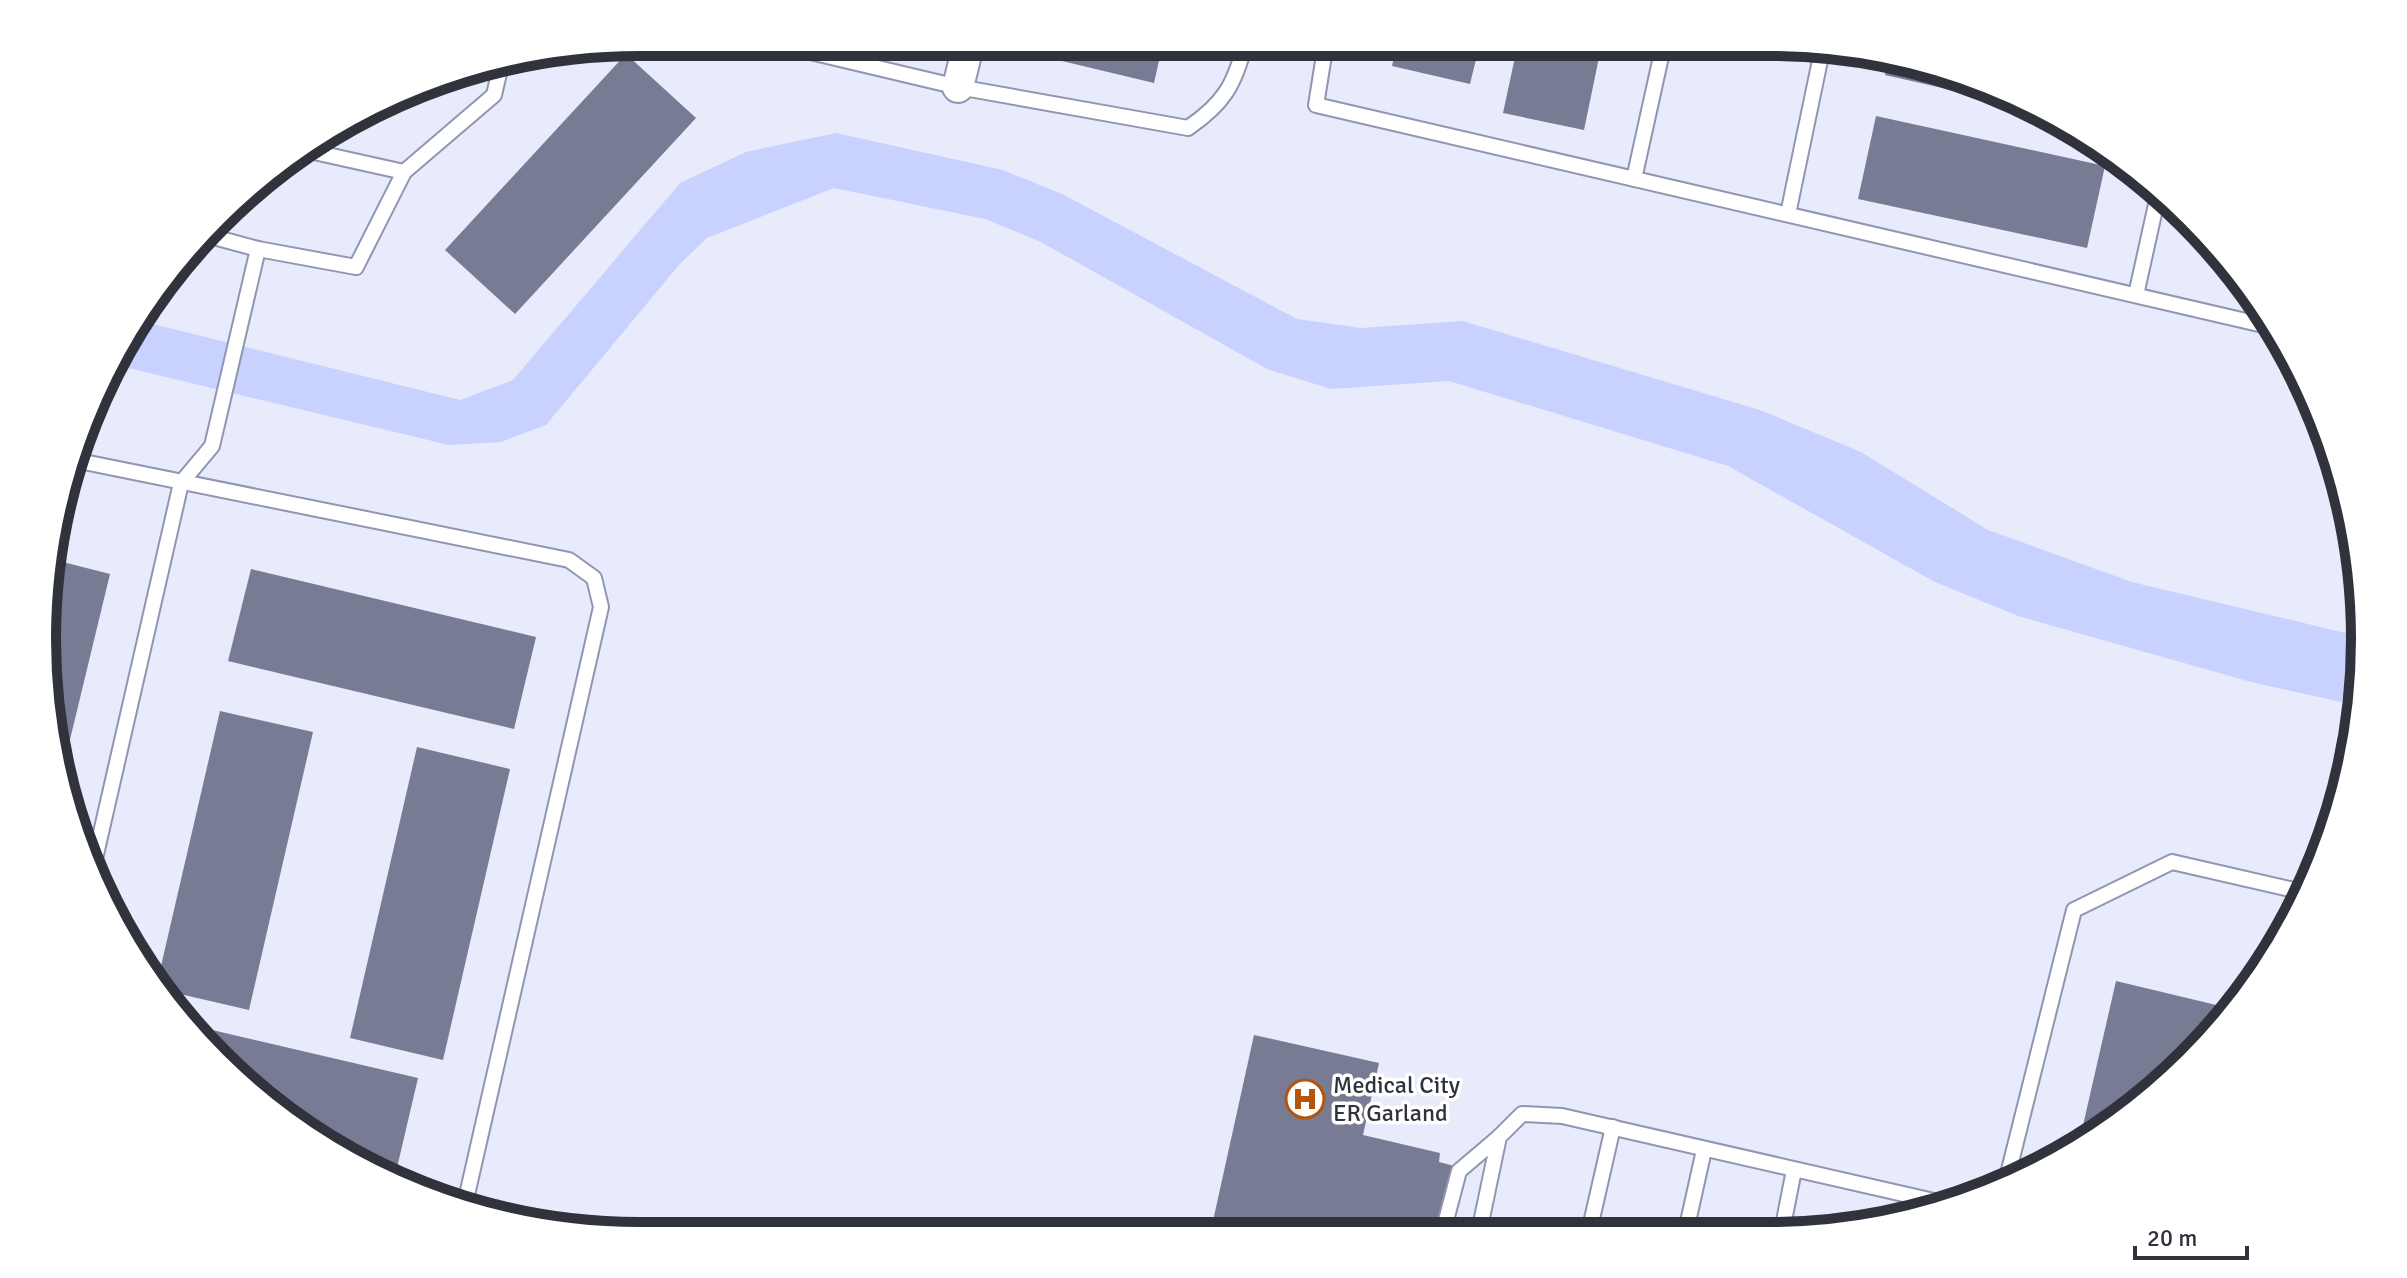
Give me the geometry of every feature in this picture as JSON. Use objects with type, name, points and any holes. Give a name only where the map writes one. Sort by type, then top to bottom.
[{"type":"street","points":[[958,87],[966,56]]},
{"type":"lane","points":[[827,56],[958,87],[1188,128],[1217,107],[1241,56]]},
{"type":"lane","points":[[1324,56],[1316,105],[2258,324]]},
{"type":"lane","points":[[1634,179],[1661,56]]},
{"type":"lane","points":[[1788,214],[1820,59]]},
{"type":"lane","points":[[217,238],[258,249],[356,267],[404,172],[494,95],[499,73]]},
{"type":"lane","points":[[317,153],[404,172]]},
{"type":"lane","points":[[2136,295],[2156,205]]},
{"type":"lane","points":[[97,852],[181,483],[212,446],[258,249]]},
{"type":"lane","points":[[84,462],[569,560],[594,578],[601,607],[467,1196]]},
{"type":"lane","points":[[2009,1170],[2074,910],[2172,862],[2294,890]]},
{"type":"lane","points":[[1446,1222],[1459,1171],[1522,1114],[1562,1116],[1927,1200]]},
{"type":"lane","points":[[1591,1222],[1613,1127]]},
{"type":"lane","points":[[1481,1222],[1499,1137]]},
{"type":"lane","points":[[1688,1222],[1704,1150]]},
{"type":"lane","points":[[1784,1222],[1794,1170]]},
{"type":"water","points":[[836,133],[1003,170],[1064,195],[1297,319],[1361,328],[1463,321],[1760,410],[1861,452],[1988,530],[2132,582],[2351,634],[2347,703],[2251,682],[2018,616],[1933,581],[1728,466],[1449,381],[1331,389],[1267,369],[1041,242],[985,219],[834,188],[707,238],[679,265],[546,425],[501,442],[449,445],[124,367],[149,323],[460,400],[513,380],[680,183],[746,152]]},
{"type":"building","points":[[624,56],[628,56],[696,118],[515,314],[445,250]]},
{"type":"building","points":[[1063,56],[1160,56],[1154,83],[1062,61]]},
{"type":"building","points":[[1394,56],[1477,56],[1470,84],[1392,66]]},
{"type":"building","points":[[1515,56],[1599,56],[1584,130],[1503,113]]},
{"type":"building","points":[[1887,68],[1984,97],[1885,75]]},
{"type":"building","points":[[1876,116],[2105,166],[2087,248],[1858,199]]},
{"type":"building","points":[[61,562],[110,574],[67,752],[57,677],[57,601]]},
{"type":"building","points":[[251,569],[536,637],[514,729],[228,661]]},
{"type":"building","points":[[220,711],[313,732],[249,1010],[175,993],[160,971]]},
{"type":"building","points":[[417,747],[510,769],[443,1060],[350,1038]]},
{"type":"building","points":[[2116,981],[2221,1006],[2152,1077],[2082,1130]]},
{"type":"building","points":[[206,1029],[418,1078],[397,1169],[347,1144],[284,1102]]},
{"type":"building","name":"Medical City ER Garland","points":[[1254,1035],[1379,1063],[1363,1135],[1440,1153],[1439,1162],[1466,1169],[1454,1222],[1213,1222]]},
{"type":"place","name":"Medical City ER Garland","points":[[1305,1099]]}]
